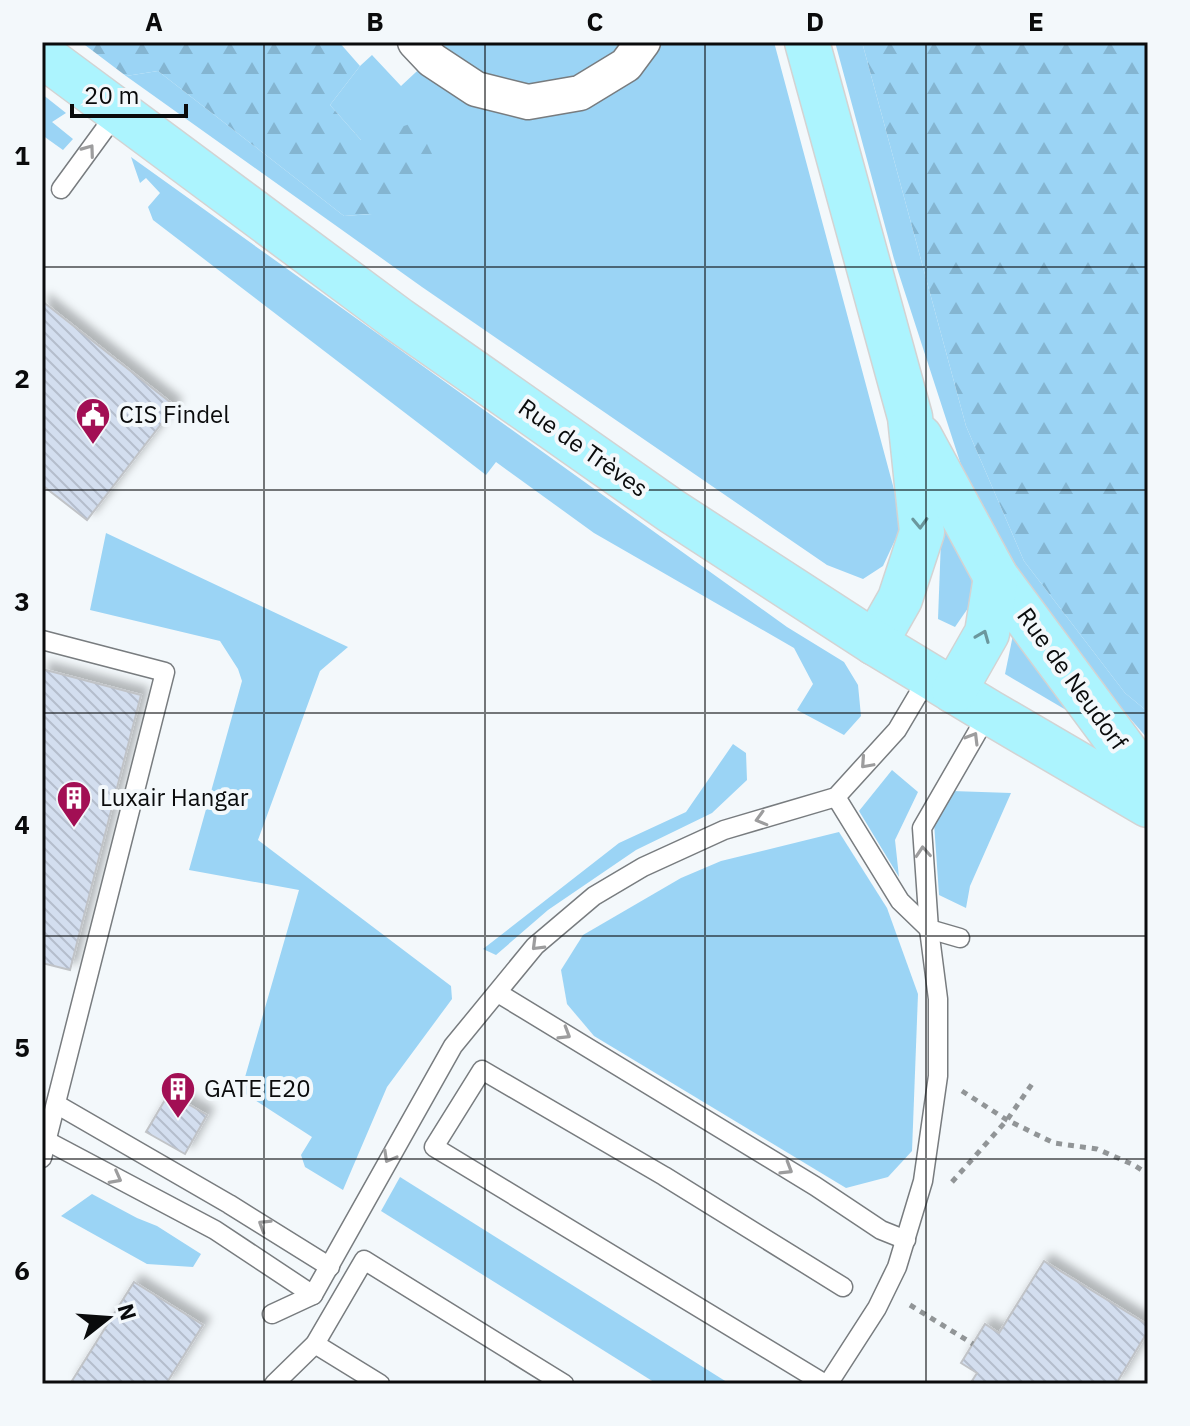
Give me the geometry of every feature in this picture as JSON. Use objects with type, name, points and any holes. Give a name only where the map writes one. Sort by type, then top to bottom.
[{"type":"main road","points":[[807,42],[910,417],[922,532],[900,599],[875,643]]},
{"type":"main road","name":"Rue de Trèves","points":[[42,55],[399,320],[670,510],[875,643],[1148,805]]},
{"type":"main road","name":"Rue de Neudorf","points":[[910,417],[996,577],[1148,782]]},
{"type":"main road","name":"Rue de Neudorf","points":[[957,693],[987,633],[996,577]]},
{"type":"street","points":[[415,42],[432,60],[476,89],[528,102],[580,93],[626,65],[643,42]]},
{"type":"lane","points":[[61,189],[118,111]]},
{"type":"lane","points":[[42,640],[165,672],[44,1150],[215,1230],[313,1295]]},
{"type":"lane","points":[[272,1314],[313,1295],[453,1046],[535,946],[594,896],[643,867],[724,830],[836,797],[897,730],[957,693]]},
{"type":"lane","points":[[843,1287],[664,1176],[482,1070],[434,1147],[826,1384],[877,1308],[897,1267],[923,1181],[938,1076],[938,999],[929,929],[922,828],[957,765],[957,693]]},
{"type":"lane","points":[[836,797],[900,901],[929,929],[960,938]]},
{"type":"lane","points":[[498,993],[815,1186],[881,1230],[906,1240]]},
{"type":"lane","points":[[56,1104],[229,1204],[330,1267]]},
{"type":"lane","points":[[274,1384],[315,1344],[364,1260],[564,1384]]},
{"type":"lane","points":[[315,1344],[380,1384]]},
{"type":"path","points":[[938,1076],[1007,1120],[1054,1143],[1097,1149],[1148,1174]]},
{"type":"path","points":[[964,1168],[1007,1120],[1032,1084]]},
{"type":"path","points":[[886,1290],[973,1344]]},
{"type":"green space","points":[[81,42],[339,42],[360,66],[330,105],[361,140],[416,122],[435,160],[372,214],[344,216],[158,71],[126,76]]},
{"type":"green space","points":[[444,42],[774,42],[903,523],[883,566],[863,579],[827,565],[422,287],[126,76],[158,71],[344,216],[372,214],[361,140],[330,105],[372,55],[401,86],[444,46]]},
{"type":"green space","points":[[835,42],[862,42],[966,426],[1024,561],[1125,693],[1148,712],[1148,739],[1050,627],[962,468],[894,259]]},
{"type":"green space","points":[[862,42],[1148,42],[1148,712],[1125,693],[1024,561],[966,426]]},
{"type":"green space","points":[[42,94],[66,113],[52,122],[73,139],[63,150],[42,135]]},
{"type":"green space","points":[[131,157],[787,627],[844,662],[858,685],[861,716],[844,735],[797,710],[813,684],[794,648],[594,533],[496,462],[486,475],[153,220],[148,207],[160,193],[146,178],[140,183]]},
{"type":"green space","points":[[942,513],[973,575],[975,598],[955,627],[938,619]]},
{"type":"green space","points":[[106,533],[348,647],[320,671],[258,840],[451,986],[452,999],[387,1087],[343,1190],[305,1167],[301,1155],[312,1137],[241,1091],[299,890],[189,870],[242,681],[238,669],[220,641],[90,610]]},
{"type":"green space","points":[[1013,635],[1083,720],[1005,674]]},
{"type":"green space","points":[[733,744],[746,753],[747,780],[712,813],[636,850],[548,910],[496,955],[483,949],[619,843],[686,812]]},
{"type":"green space","points":[[892,770],[918,792],[895,840],[899,877],[859,811]]},
{"type":"green space","points":[[952,791],[1011,793],[970,886],[966,908],[939,895],[934,823]]},
{"type":"green space","points":[[839,832],[887,908],[918,994],[912,1151],[888,1177],[846,1188],[594,1036],[567,1004],[561,970],[583,935],[681,878],[721,861]]},
{"type":"green space","points":[[400,1177],[730,1384],[657,1384],[381,1211]]},
{"type":"green space","points":[[92,1194],[157,1226],[201,1254],[193,1267],[147,1264],[61,1216]]},
{"type":"building","name":"CIS Findel","points":[[42,301],[175,406],[87,520],[42,485]]},
{"type":"building","name":"Luxair Hangar","points":[[42,669],[141,695],[70,970],[42,963]]},
{"type":"building","name":"GATE E20","points":[[169,1093],[207,1115],[185,1154],[146,1132]]},
{"type":"building","points":[[1044,1261],[1148,1325],[1148,1331],[1116,1384],[970,1384],[977,1373],[961,1363],[985,1324],[999,1333]]},
{"type":"building","points":[[134,1282],[203,1325],[166,1384],[70,1384]]},
{"type":"place","name":"CIS Findel","points":[[93,446]]},
{"type":"place","name":"Luxair Hangar","points":[[74,829]]},
{"type":"place","name":"GATE E20","points":[[178,1120]]}]
